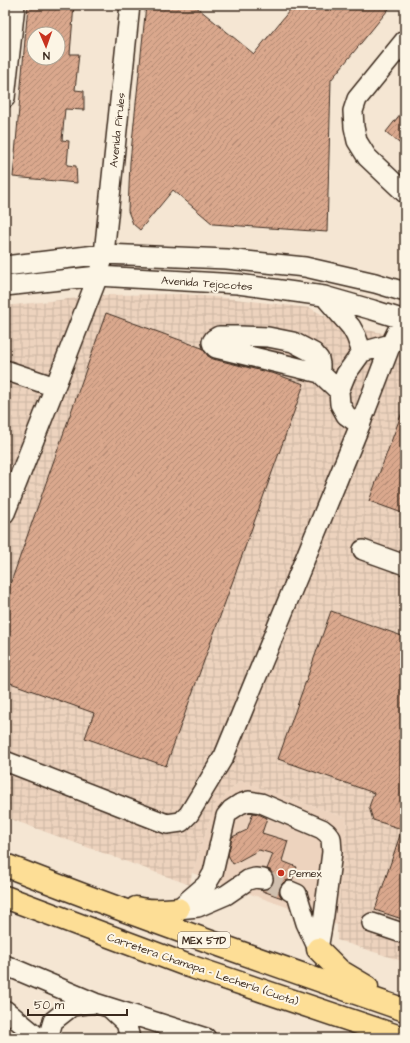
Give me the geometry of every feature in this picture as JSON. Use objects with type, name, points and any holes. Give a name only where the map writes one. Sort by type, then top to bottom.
[{"type":"highway","name":"MEX 57D","points":[[5,865],[85,897],[248,956],[405,1010]]},
{"type":"highway","name":"Carretera Chamapa - Lechería (Cuota)","points":[[5,897],[189,966],[403,1038]]},
{"type":"highway","points":[[85,897],[141,910],[178,909]]},
{"type":"highway","points":[[318,949],[340,971],[363,986],[405,1002]]},
{"type":"street","points":[[5,98],[15,5]]},
{"type":"street","name":"Avenida Pirules","points":[[5,513],[98,276],[104,254],[130,5]]},
{"type":"street","points":[[405,40],[357,99],[353,110],[356,141],[367,157],[405,193]]},
{"type":"street","points":[[5,266],[104,254],[227,259],[305,267],[375,283],[405,292]]},
{"type":"street","name":"Avenida Tejocotes","points":[[5,286],[98,276],[238,284],[324,296],[404,320]]},
{"type":"street","points":[[324,296],[351,327],[362,352]]},
{"type":"street","points":[[5,761],[167,824],[181,822],[189,814],[224,756],[392,344],[404,320]]},
{"type":"street","points":[[320,373],[319,359],[314,353],[293,342],[268,337],[218,336],[212,342],[216,348],[320,373],[339,391]]},
{"type":"street","points":[[360,425],[346,415],[340,404],[339,391],[346,374],[362,352],[392,344]]},
{"type":"street","points":[[5,370],[55,387]]},
{"type":"street","points":[[363,550],[405,565]]},
{"type":"street","points":[[178,909],[206,885],[213,873],[226,816],[231,810],[240,804],[249,801],[261,803],[322,829],[331,838],[332,852],[318,949]]},
{"type":"street","points":[[178,909],[198,907],[226,895],[248,880],[255,878],[263,879]]},
{"type":"street","points":[[290,891],[297,894],[306,923],[318,949]]},
{"type":"street","points":[[372,923],[405,934]]},
{"type":"street","points":[[5,965],[103,1005],[206,1038]]},
{"type":"street","points":[[48,1038],[53,1021],[72,1006],[103,1005],[126,1023],[130,1038]]},
{"type":"street","points":[[5,1010],[39,1038]]},
{"type":"shaded area","points":[[183,294],[310,308],[340,324],[405,338],[405,962],[337,940],[337,925],[347,818],[240,781],[215,805],[192,873],[190,885],[5,817],[5,306],[104,295]]},
{"type":"shaded area","points":[[240,781],[347,818],[337,925],[192,873],[215,805]]},
{"type":"building","points":[[28,5],[74,5],[70,54],[79,54],[75,90],[84,91],[84,110],[65,109],[62,140],[69,141],[67,165],[76,166],[77,183],[13,177],[26,28],[26,66],[66,66],[66,26],[26,26]]},
{"type":"building","points":[[146,5],[194,5],[254,54],[294,5],[392,5],[331,80],[327,232],[213,224],[173,190],[140,230],[133,224],[128,211],[130,162]]},
{"type":"building","points":[[405,108],[405,148],[386,132]]},
{"type":"building","points":[[106,313],[202,348],[208,356],[213,359],[275,374],[304,384],[166,766],[85,738],[94,713],[5,681],[5,599]]},
{"type":"building","points":[[405,407],[405,514],[369,501]]},
{"type":"building","points":[[331,611],[405,637],[405,920],[375,910],[402,829],[373,820],[369,807],[374,793],[278,759]]},
{"type":"building","points":[[253,813],[267,818],[262,833],[288,841],[282,861],[297,867],[292,881],[288,880],[280,886],[279,893],[282,898],[260,890],[268,889],[272,886],[274,881],[273,874],[267,869],[273,854],[259,850],[233,864],[228,855],[232,837],[247,830]]},
{"type":"tunnel","points":[[263,879],[290,891]]},
{"type":"place","name":"Pemex","points":[[281,873]]}]
